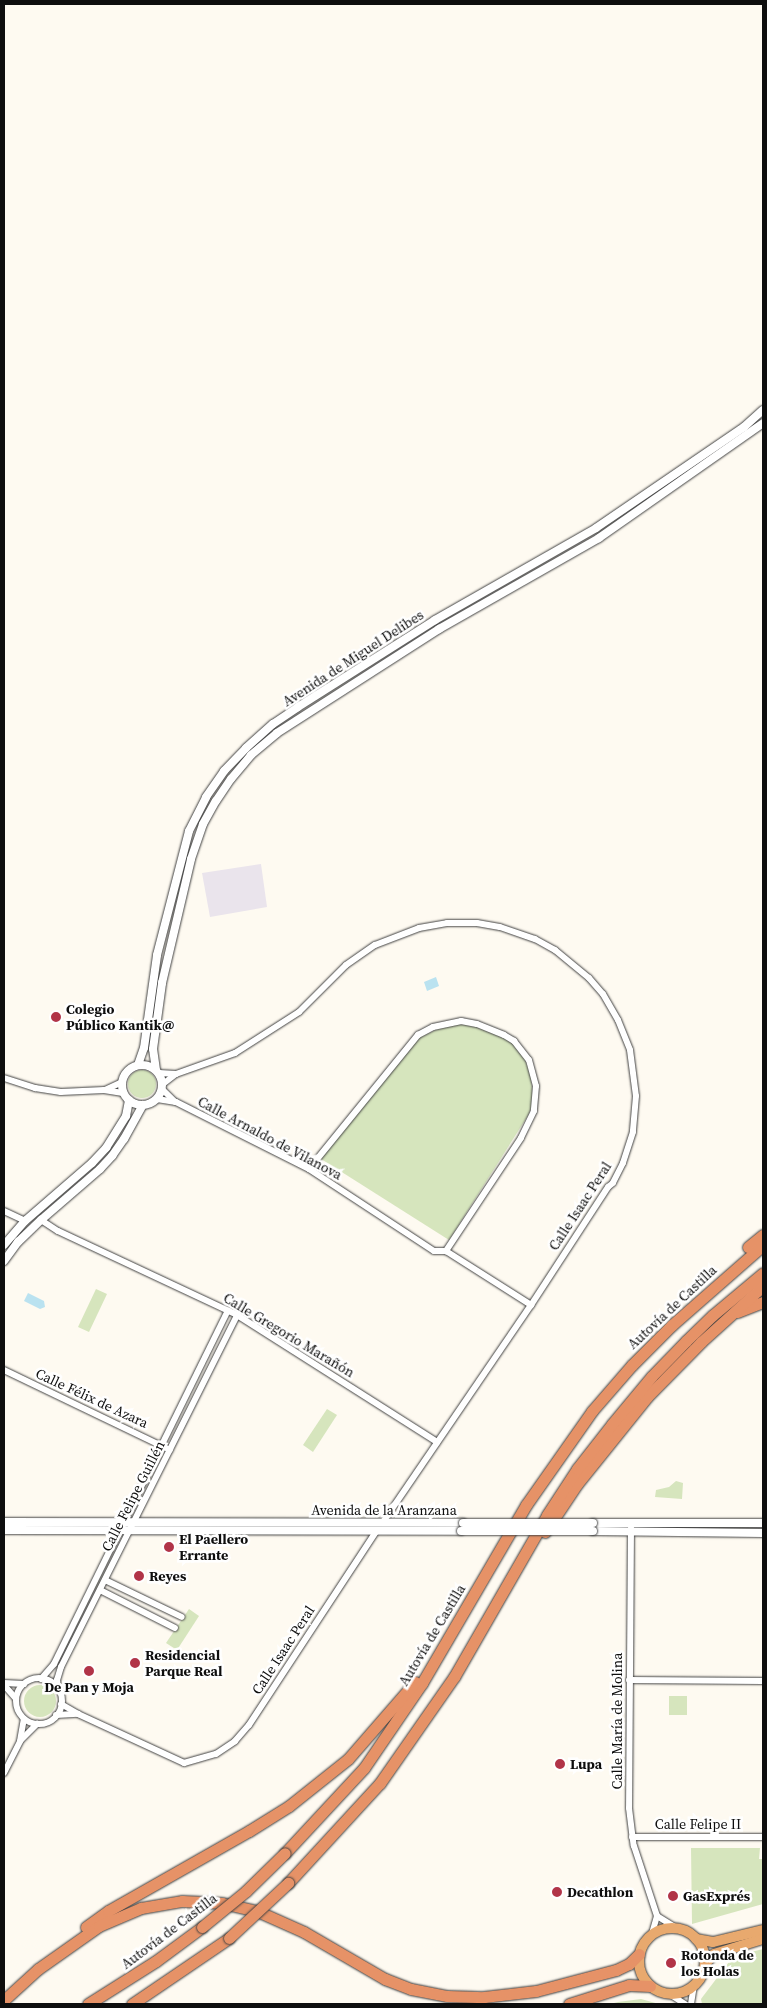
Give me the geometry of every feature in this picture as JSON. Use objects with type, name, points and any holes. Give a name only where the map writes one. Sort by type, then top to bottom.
[{"type":"highway","points":[[672,1325],[719,1272],[763,1235]]},
{"type":"highway","name":"Autovía de Castilla","points":[[88,2004],[148,1967],[246,1891],[285,1853],[364,1768],[422,1683],[526,1505],[592,1411],[626,1372],[672,1325],[763,1245]]},
{"type":"highway","points":[[454,1677],[547,1514],[606,1432],[652,1376],[686,1341],[713,1315],[763,1273]]},
{"type":"highway","points":[[132,2004],[229,1938],[288,1884],[380,1783],[454,1677],[529,1556],[577,1484],[610,1441],[668,1374],[763,1286]]},
{"type":"highway","points":[[735,1312],[763,1302]]},
{"type":"highway","points":[[4,2000],[64,1944],[108,1910],[250,1831],[289,1806],[348,1758],[412,1685],[472,1598]]},
{"type":"highway","points":[[38,1969],[87,1934],[120,1915],[141,1908],[182,1901],[222,1902],[258,1911],[304,1932],[385,1979],[417,1991],[448,1996],[494,1997],[552,1988],[624,1967],[639,1954]]},
{"type":"highway","points":[[696,1938],[703,1950],[705,1964],[702,1975],[694,1986],[682,1993],[671,1995],[660,1992],[650,1986],[640,1972],[639,1954],[642,1946],[652,1934],[676,1928],[696,1938],[713,1942],[763,1930]]},
{"type":"highway","points":[[705,1964],[714,1954],[763,1939]]},
{"type":"highway","points":[[569,2004],[629,1985],[650,1986]]},
{"type":"street","name":"Avenida de Miguel Delibes","points":[[138,1065],[144,1048],[157,955],[189,831],[206,797],[224,771],[273,724],[298,707],[434,620],[603,524],[744,427],[763,410]]},
{"type":"street","name":"Avenida de Miguel Delibes","points":[[157,1072],[153,1049],[162,983],[191,858],[203,824],[216,801],[251,755],[277,733],[439,629],[599,538],[763,423]]},
{"type":"street","name":"Calle Isaac Peral","points":[[162,1087],[176,1074],[226,1056],[280,1026],[299,1012],[357,956],[398,934],[447,923],[477,923],[512,930],[555,950],[575,964],[590,978],[603,994],[618,1020],[630,1050],[634,1073],[636,1113],[630,1144],[613,1183],[605,1191],[531,1305],[383,1522]]},
{"type":"street","points":[[309,1169],[418,1035],[432,1027],[461,1021],[477,1024],[514,1041],[529,1060],[536,1086],[534,1110],[521,1138],[446,1252]]},
{"type":"street","points":[[4,1261],[18,1242],[100,1169],[124,1139],[143,1105],[157,1099],[162,1087],[157,1072],[145,1064],[138,1065],[126,1072],[122,1082],[123,1093],[129,1100],[143,1105]]},
{"type":"street","name":"Calle Isaac Peral","points":[[157,1072],[176,1074]]},
{"type":"street","points":[[4,1078],[35,1088],[61,1092],[104,1090],[123,1093]]},
{"type":"street","points":[[104,1090],[122,1082]]},
{"type":"street","name":"Calle Arnaldo de Vilanova","points":[[162,1087],[176,1102]]},
{"type":"street","name":"Calle Arnaldo de Vilanova","points":[[157,1099],[176,1102],[309,1169],[434,1251],[446,1252],[531,1305]]},
{"type":"street","points":[[4,1245],[25,1221],[92,1163],[106,1148],[126,1116],[129,1100]]},
{"type":"street","points":[[4,1211],[25,1221]]},
{"type":"street","name":"Calle Gregorio Marañón","points":[[41,1220],[58,1231],[237,1315],[437,1442]]},
{"type":"street","name":"Calle Felipe Guillén","points":[[41,1679],[54,1664],[228,1310]]},
{"type":"street","name":"Calle Felipe Guillén","points":[[58,1689],[57,1680],[61,1667],[237,1315]]},
{"type":"street","name":"Calle Félix de Azara","points":[[4,1370],[170,1450]]},
{"type":"street","name":"Avenida de la Aranzana","points":[[4,1522],[383,1522],[462,1527]]},
{"type":"street","name":"Avenida de la Aranzana","points":[[4,1530],[377,1530],[462,1527],[593,1527],[631,1523],[763,1523]]},
{"type":"street","name":"Calle María de Molina","points":[[631,1523],[630,1808],[632,1837],[636,1856],[657,1916]]},
{"type":"street","name":"Avenida de la Aranzana","points":[[593,1527],[631,1532],[763,1533]]},
{"type":"street","name":"Calle Isaac Peral","points":[[78,1714],[184,1763],[193,1762],[225,1749],[249,1725],[377,1530]]},
{"type":"street","points":[[105,1580],[182,1617]]},
{"type":"street","points":[[100,1590],[175,1628]]},
{"type":"street","points":[[4,1684],[24,1684],[41,1679],[47,1680],[58,1689],[62,1704],[78,1714]]},
{"type":"street","points":[[629,1680],[763,1681]]},
{"type":"street","points":[[4,1684],[16,1699],[19,1713],[24,1719],[37,1724],[50,1722],[62,1704]]},
{"type":"street","points":[[16,1699],[24,1684]]},
{"type":"street","points":[[56,1715],[78,1714]]},
{"type":"street","points":[[4,1773],[20,1741],[24,1719]]},
{"type":"street","points":[[20,1741],[37,1724]]},
{"type":"street","name":"Calle Felipe II","points":[[632,1837],[763,1837]]},
{"type":"street","points":[[652,1934],[657,1916],[676,1928]]},
{"type":"street","points":[[691,2004],[694,1986]]},
{"type":"street","points":[[671,1995],[682,2000],[685,2004]]},
{"type":"shaded area","points":[[261,864],[267,907],[210,917],[202,873]]},
{"type":"green space","points":[[460,1024],[476,1027],[507,1039],[515,1046],[524,1057],[531,1077],[533,1101],[529,1114],[449,1240],[318,1157],[419,1038],[440,1028]]},
{"type":"green space","points":[[142,1070],[152,1074],[156,1084],[152,1094],[142,1098],[132,1094],[128,1084],[132,1074]]},
{"type":"green space","points":[[96,1289],[107,1294],[89,1332],[78,1327]]},
{"type":"green space","points":[[327,1409],[337,1415],[313,1452],[303,1445]]},
{"type":"green space","points":[[676,1481],[683,1483],[682,1499],[655,1497],[656,1490],[669,1487]]},
{"type":"green space","points":[[189,1609],[199,1616],[177,1650],[166,1643]]},
{"type":"green space","points":[[40,1685],[52,1689],[56,1701],[52,1713],[40,1717],[28,1713],[24,1701],[28,1689]]},
{"type":"green space","points":[[669,1696],[687,1696],[687,1715],[669,1715]]},
{"type":"green space","points":[[691,1848],[760,1848],[759,1859],[763,1859],[763,1904],[692,1924]]},
{"type":"green space","points":[[763,1949],[763,2004],[702,2004],[701,1999],[729,1962],[739,1955]]},
{"type":"green space","points":[[641,1999],[659,2004],[610,2004],[618,2002]]},
{"type":"water","points":[[436,977],[439,986],[427,991],[424,982]]},
{"type":"water","points":[[28,1293],[44,1301],[45,1307],[40,1309],[24,1301]]},
{"type":"place","name":"Colegio Público Kantik@","points":[[56,1017]]},
{"type":"place","name":"El Paellero Errante","points":[[169,1547]]},
{"type":"place","name":"Reyes","points":[[139,1576]]},
{"type":"place","name":"Residencial Parque Real","points":[[135,1663]]},
{"type":"place","name":"De Pan y Moja","points":[[89,1671]]},
{"type":"place","name":"Lupa","points":[[560,1764]]},
{"type":"place","name":"Decathlon","points":[[557,1892]]},
{"type":"place","name":"GasExprés","points":[[673,1896]]},
{"type":"place","name":"Rotonda de los Holas","points":[[671,1963]]}]
